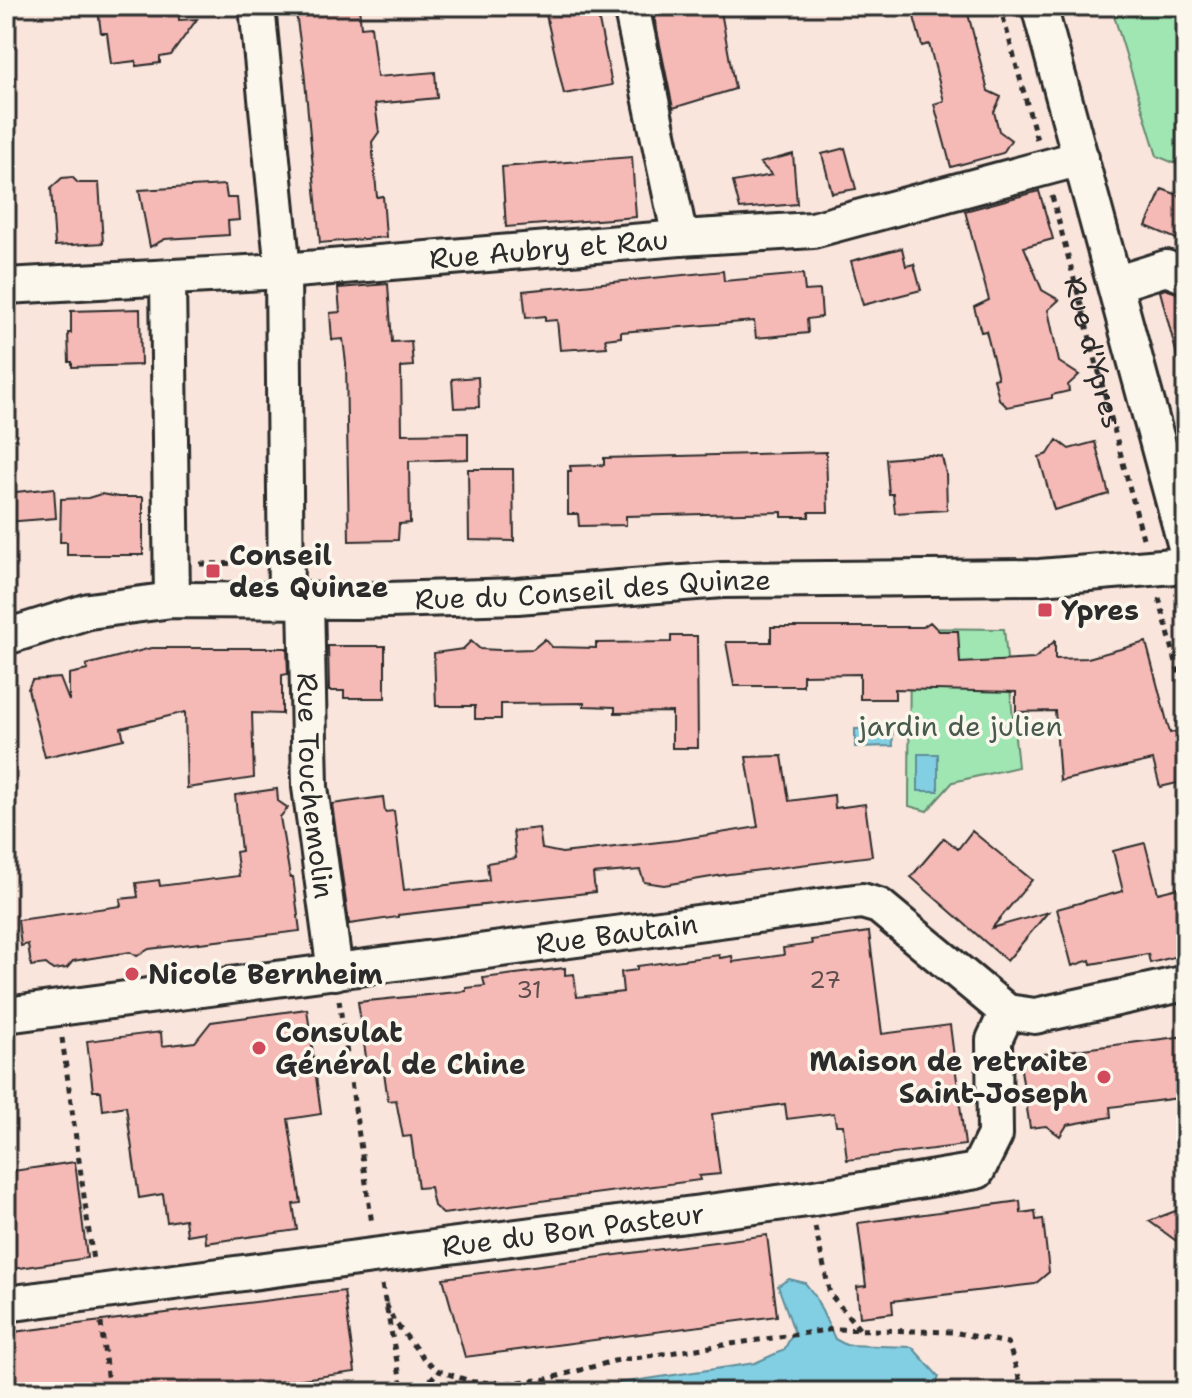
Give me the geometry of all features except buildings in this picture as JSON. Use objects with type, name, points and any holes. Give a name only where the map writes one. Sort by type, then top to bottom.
[{"type":"street","name":"Rue Touchemolin","points":[[257,6],[283,271],[296,600],[310,787],[335,972]]},
{"type":"street","points":[[631,6],[680,238]]},
{"type":"street","name":"Rue d'Ypres","points":[[1039,6],[1186,547]]},
{"type":"street","name":"Rue Aubry et Rau","points":[[6,286],[168,279],[813,230],[1081,158]]},
{"type":"street","name":"Rue d'Ypres","points":[[1115,284],[1166,268],[1186,276]]},
{"type":"street","points":[[168,279],[172,600]]},
{"type":"street","name":"Rue du Conseil des Quinze","points":[[6,637],[89,611],[172,600],[517,596],[722,580],[1040,577],[1169,567]]},
{"type":"street","name":"Rue Bautain","points":[[6,1015],[862,901],[879,906],[1007,1012]]},
{"type":"street","points":[[1007,1012],[1035,1016],[1186,983]]},
{"type":"street","name":"Rue du Bon Pasteur","points":[[6,1304],[808,1199],[977,1171],[995,1135],[994,1040],[1007,1012]]},
{"type":"path","name":"Rue d'Ypres","points":[[1000,6],[1137,522],[1169,567],[1186,700]]},
{"type":"path","points":[[187,565],[267,563]]},
{"type":"path","points":[[335,972],[376,1256],[403,1392]]},
{"type":"path","points":[[58,1009],[109,1392]]},
{"type":"path","points":[[808,1199],[830,1294],[861,1331]]},
{"type":"path","points":[[386,1304],[406,1337],[439,1371],[473,1382],[509,1383],[547,1379],[614,1361],[834,1329],[953,1332],[1008,1343],[1020,1391],[1051,1380]]},
{"type":"path","points":[[410,1392],[423,1387],[439,1371]]},
{"type":"green space","points":[[1111,6],[1178,6],[1186,9],[1186,168],[1157,156]]},
{"type":"green space","name":"jardin de julien","points":[[910,628],[1004,629],[1018,767],[953,782],[927,811],[909,806]]},
{"type":"water","points":[[892,728],[893,746],[855,747],[855,729]]},
{"type":"water","points":[[918,754],[938,754],[938,791],[918,791]]},
{"type":"water","points":[[789,1279],[805,1283],[815,1296],[835,1339],[846,1345],[912,1347],[939,1377],[935,1387],[922,1392],[559,1392],[755,1363],[784,1350],[794,1331],[778,1286]]},
{"type":"place","name":"Conseil des Quinze","points":[[213,571]]},
{"type":"place","name":"Ypres","points":[[1045,610]]},
{"type":"place","name":"Nicole Bernheim","points":[[132,974]]},
{"type":"place","name":"Consulat Général de Chine","points":[[259,1048]]},
{"type":"place","name":"Maison de retraite Saint-Joseph","points":[[1104,1077]]}]
